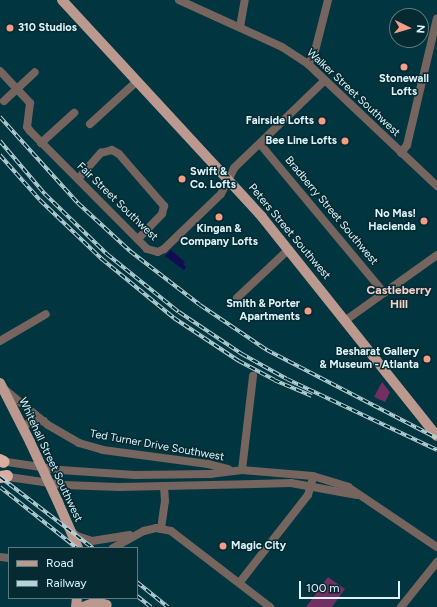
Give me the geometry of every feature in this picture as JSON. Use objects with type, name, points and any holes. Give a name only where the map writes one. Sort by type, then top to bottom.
[{"type":"main road","name":"Peters Street Southwest","points":[[62,0],[228,180],[289,249],[415,405],[437,436]]},
{"type":"main road","name":"Whitehall Street Southwest","points":[[1,385],[30,442],[78,547]]},
{"type":"main road","points":[[83,607],[96,602],[106,603]]},
{"type":"street","name":"Walker Street Southwest","points":[[179,0],[282,47],[308,64],[324,81],[437,186]]},
{"type":"street","points":[[240,27],[245,0]]},
{"type":"street","points":[[308,64],[314,55],[328,0]]},
{"type":"street","points":[[401,153],[407,144],[437,18]]},
{"type":"street","name":"Fair Street Southwest","points":[[0,72],[30,103],[28,129],[151,251],[164,249],[221,194],[234,168],[324,81]]},
{"type":"street","points":[[4,101],[35,72]]},
{"type":"street","points":[[90,124],[136,82]]},
{"type":"street","points":[[42,143],[74,113]]},
{"type":"street","name":"Bradberry Street Southwest","points":[[260,144],[384,293]]},
{"type":"street","points":[[78,179],[101,153],[112,150],[119,154],[164,206],[162,214],[138,239]]},
{"type":"street","points":[[237,298],[289,249]]},
{"type":"street","points":[[346,320],[437,255]]},
{"type":"street","points":[[0,341],[46,314]]},
{"type":"street","points":[[242,470],[253,376]]},
{"type":"street","name":"Ted Turner Drive Southwest","points":[[1,385],[44,421],[74,441],[103,450],[208,464],[231,470]]},
{"type":"street","points":[[22,427],[30,423],[44,421]]},
{"type":"street","name":"Ted Turner Drive Southwest","points":[[1,461],[60,470],[164,475],[210,474],[231,470],[242,470],[313,476],[337,482],[348,487],[357,495],[437,547]]},
{"type":"street","name":"Ted Turner Drive Southwest","points":[[2,476],[63,484],[164,487],[271,482],[311,485],[357,495]]},
{"type":"street","points":[[240,582],[308,495],[313,476]]},
{"type":"street","points":[[161,529],[164,487]]},
{"type":"street","points":[[70,530],[77,536],[92,541],[161,529],[178,535],[270,607]]},
{"type":"street","points":[[115,547],[137,534]]},
{"type":"street","points":[[401,607],[437,562]]},
{"type":"shaded area","points":[[171,250],[185,262],[183,264],[186,267],[184,270],[165,256]]},
{"type":"shaded area","points":[[382,382],[390,392],[385,402],[374,397]]},
{"type":"shaded area","points":[[328,577],[345,589],[332,607],[306,607]]},
{"type":"railway","points":[[0,117],[78,203],[130,251],[200,305],[267,350],[437,438]]},
{"type":"railway","points":[[0,141],[45,194],[107,254],[179,312],[242,354],[287,379],[437,450]]},
{"type":"railway","points":[[0,155],[40,200],[102,259],[174,318],[239,361],[274,380],[312,396]]},
{"type":"railway","points":[[0,477],[92,547]]},
{"type":"railway","points":[[0,487],[76,547]]},
{"type":"railway","points":[[138,583],[168,607]]},
{"type":"railway","points":[[138,597],[151,607]]},
{"type":"place","name":"310 Studios","points":[[10,28]]},
{"type":"place","name":"Stonewall Lofts","points":[[404,67]]},
{"type":"place","name":"Fairside Lofts","points":[[322,121]]},
{"type":"place","name":"Bee Line Lofts","points":[[345,141]]},
{"type":"place","name":"Swift & Co. Lofts","points":[[182,179]]},
{"type":"place","name":"Kingan & Company Lofts","points":[[219,217]]},
{"type":"place","name":"No Mas! Hacienda","points":[[424,221]]},
{"type":"place","name":"Smith & Porter Apartments","points":[[308,311]]},
{"type":"place","name":"Besharat Gallery & Museum - Atlanta","points":[[427,359]]},
{"type":"place","name":"Magic City","points":[[223,546]]},
{"type":"district","name":"Castleberry Hill","points":[[399,298]]}]
